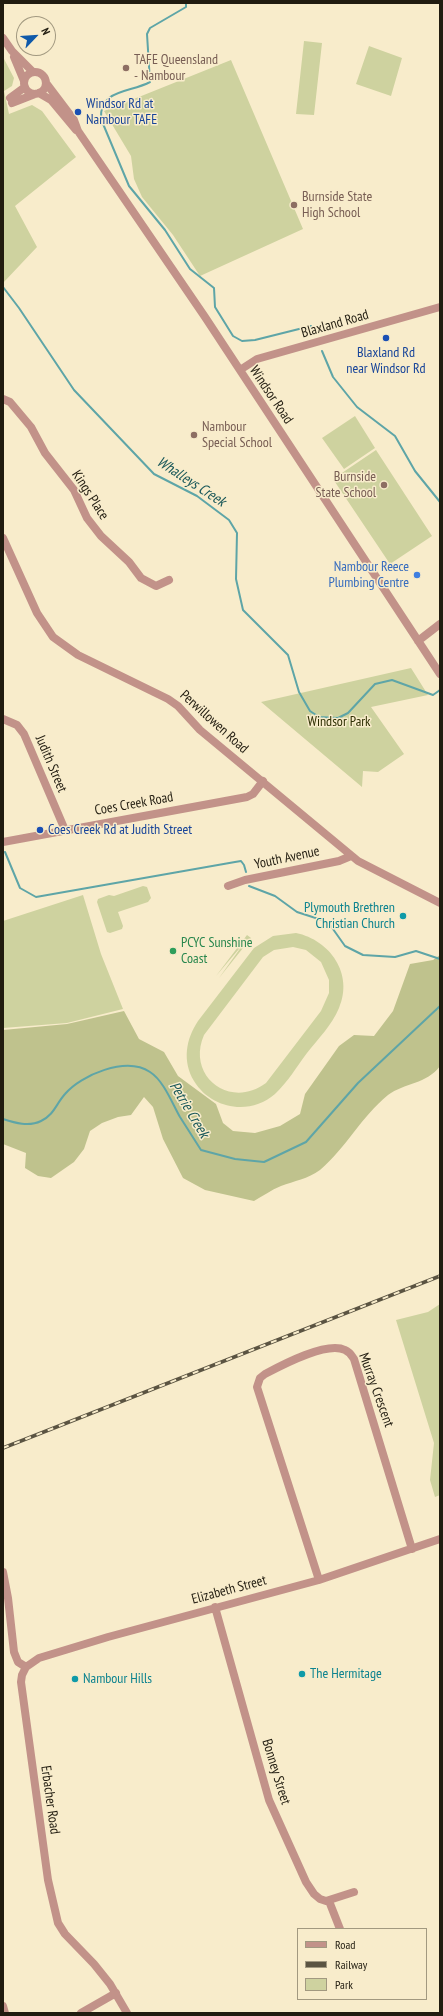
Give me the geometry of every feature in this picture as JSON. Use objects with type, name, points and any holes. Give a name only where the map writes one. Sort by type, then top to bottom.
[{"type":"street","points":[[3,38],[12,51],[33,72],[42,74],[46,83],[44,89],[37,93],[11,100],[25,84],[27,75],[33,72]]},
{"type":"street","points":[[12,51],[29,92],[37,93]]},
{"type":"street","name":"Windsor Road","points":[[46,83],[74,120],[78,131]]},
{"type":"street","name":"Windsor Road","points":[[37,93],[51,100],[66,120],[78,131],[162,253],[440,674]]},
{"type":"street","name":"Blaxland Road","points":[[240,370],[257,359],[440,307]]},
{"type":"street","name":"Kings Place","points":[[3,399],[10,402],[31,427],[45,453],[74,490],[87,518],[101,536],[129,562],[141,578],[156,586],[169,580]]},
{"type":"street","name":"Perwillowen Road","points":[[3,538],[37,613],[50,633],[58,642],[78,655],[168,699],[178,706],[200,730],[263,781],[351,856],[371,869],[440,903]]},
{"type":"street","points":[[418,640],[440,624]]},
{"type":"street","name":"Judith Street","points":[[3,719],[17,725],[24,734],[65,830]]},
{"type":"street","name":"Coes Creek Road","points":[[3,842],[247,797],[253,794],[263,781]]},
{"type":"street","name":"Youth Avenue","points":[[228,886],[245,880],[351,856]]},
{"type":"street","name":"Murray Crescent","points":[[319,1580],[257,1387],[260,1378],[265,1374],[310,1354],[340,1348],[350,1353],[354,1359],[412,1549]]},
{"type":"street","name":"Elizabeth Street","points":[[26,1667],[32,1662],[46,1656],[215,1607],[319,1580],[440,1540]]},
{"type":"street","points":[[3,1572],[8,1598],[14,1652],[18,1662],[26,1667]]},
{"type":"street","name":"Bonney Street","points":[[215,1607],[269,1800],[310,1890],[320,1899],[329,1901]]},
{"type":"street","name":"Erbacher Road","points":[[26,1667],[22,1675],[21,1682],[48,1880],[54,1911],[65,1934],[94,1964],[116,1993],[127,2013]]},
{"type":"street","points":[[340,1928],[329,1901],[354,1892]]},
{"type":"street","points":[[82,2013],[116,1993]]},
{"type":"street","points":[[3,2006],[5,2013]]},
{"type":"green space","points":[[304,41],[322,43],[314,115],[296,114]]},
{"type":"green space","points":[[369,46],[402,58],[391,96],[356,84]]},
{"type":"green space","points":[[3,57],[14,78],[12,86],[4,91],[9,114],[32,105],[42,111],[76,157],[15,206],[37,247],[3,283]]},
{"type":"green space","points":[[231,60],[303,229],[200,276],[173,235],[142,197],[134,179],[131,156],[104,111]]},
{"type":"green space","points":[[355,416],[375,448],[344,469],[322,438]]},
{"type":"green space","points":[[376,450],[432,536],[390,564],[333,479]]},
{"type":"green space","name":"Windsor Park","points":[[411,668],[428,695],[371,707],[404,754],[378,772],[363,771],[362,787],[261,702]]},
{"type":"green space","points":[[143,886],[147,887],[151,898],[148,902],[118,912],[123,926],[122,929],[110,933],[107,932],[97,902],[98,899],[109,895],[114,896]]},
{"type":"green space","points":[[83,895],[101,954],[123,1009],[67,1023],[3,1028],[3,921]]},
{"type":"green space","points":[[296,933],[319,943],[329,951],[336,960],[341,971],[343,995],[339,1008],[329,1026],[275,1094],[265,1101],[243,1107],[221,1103],[210,1098],[194,1081],[188,1066],[188,1043],[198,1021],[254,948],[273,936]],"holes":[[[293,947],[306,950],[321,962],[329,980],[329,993],[321,1011],[266,1083],[252,1090],[239,1093],[226,1090],[215,1084],[206,1075],[201,1064],[200,1050],[204,1035],[263,957],[274,950]]]},
{"type":"green space","points":[[247,935],[251,938],[219,978],[244,943],[216,976]]},
{"type":"green space","points":[[440,955],[440,1066],[435,1072],[422,1080],[394,1091],[388,1095],[378,1104],[338,1152],[320,1170],[306,1178],[270,1191],[254,1201],[205,1190],[183,1178],[163,1139],[153,1107],[144,1097],[131,1115],[118,1117],[102,1123],[90,1131],[84,1149],[74,1162],[51,1178],[38,1176],[25,1168],[26,1153],[3,1144],[3,1030],[67,1024],[124,1011],[139,1039],[164,1052],[178,1076],[216,1104],[223,1123],[233,1131],[255,1133],[280,1126],[300,1114],[305,1094],[339,1046],[354,1035],[374,1036],[393,1011],[410,964],[433,960]]},
{"type":"green space","points":[[440,1304],[440,1495],[435,1497],[430,1480],[434,1443],[396,1320],[428,1312]]},
{"type":"waterway","points":[[186,3],[186,7],[150,28],[147,34],[150,82],[142,86],[117,93],[110,97],[105,102],[102,109],[101,119],[129,186],[165,230],[190,269],[214,288],[215,307],[233,336],[242,341],[255,340],[311,326],[314,331]]},
{"type":"waterway","name":"Whalleys Creek","points":[[3,287],[19,308],[74,390],[154,474],[197,496],[229,520],[237,533],[236,579],[243,610],[288,655],[299,692],[310,711],[319,717],[338,718],[348,713],[375,684],[392,680],[433,695],[440,690]]},
{"type":"waterway","points":[[322,351],[333,377],[357,407],[395,436],[415,471],[440,502]]},
{"type":"waterway","points":[[5,852],[20,888],[36,897],[241,861],[246,872]]},
{"type":"waterway","points":[[249,886],[275,896],[297,912],[328,922],[345,946],[363,955],[395,957],[416,951],[440,959]]},
{"type":"waterway","name":"Petrie Creek","points":[[3,1119],[22,1124],[32,1124],[41,1121],[49,1116],[65,1094],[82,1080],[104,1070],[129,1066],[140,1068],[155,1076],[167,1093],[201,1150],[235,1159],[264,1162],[306,1142],[358,1083],[440,1006]]},
{"type":"railway","points":[[3,1448],[440,1276]]},
{"type":"place","name":"TAFE Queensland - Nambour","points":[[126,68]]},
{"type":"place","name":"Windsor Rd at Nambour TAFE","points":[[78,112]]},
{"type":"place","name":"Burnside State High School","points":[[294,205]]},
{"type":"place","name":"Blaxland Rd near Windsor Rd","points":[[386,338]]},
{"type":"place","name":"Nambour Special School","points":[[194,435]]},
{"type":"place","name":"Burnside State School","points":[[384,485]]},
{"type":"place","name":"Nambour Reece Plumbing Centre","points":[[417,575]]},
{"type":"place","name":"Coes Creek Rd at Judith Street","points":[[40,830]]},
{"type":"place","name":"Plymouth Brethren Christian Church","points":[[403,916]]},
{"type":"place","name":"PCYC Sunshine Coast","points":[[173,951]]},
{"type":"place","name":"The Hermitage","points":[[302,1674]]},
{"type":"place","name":"Nambour Hills","points":[[75,1679]]}]
